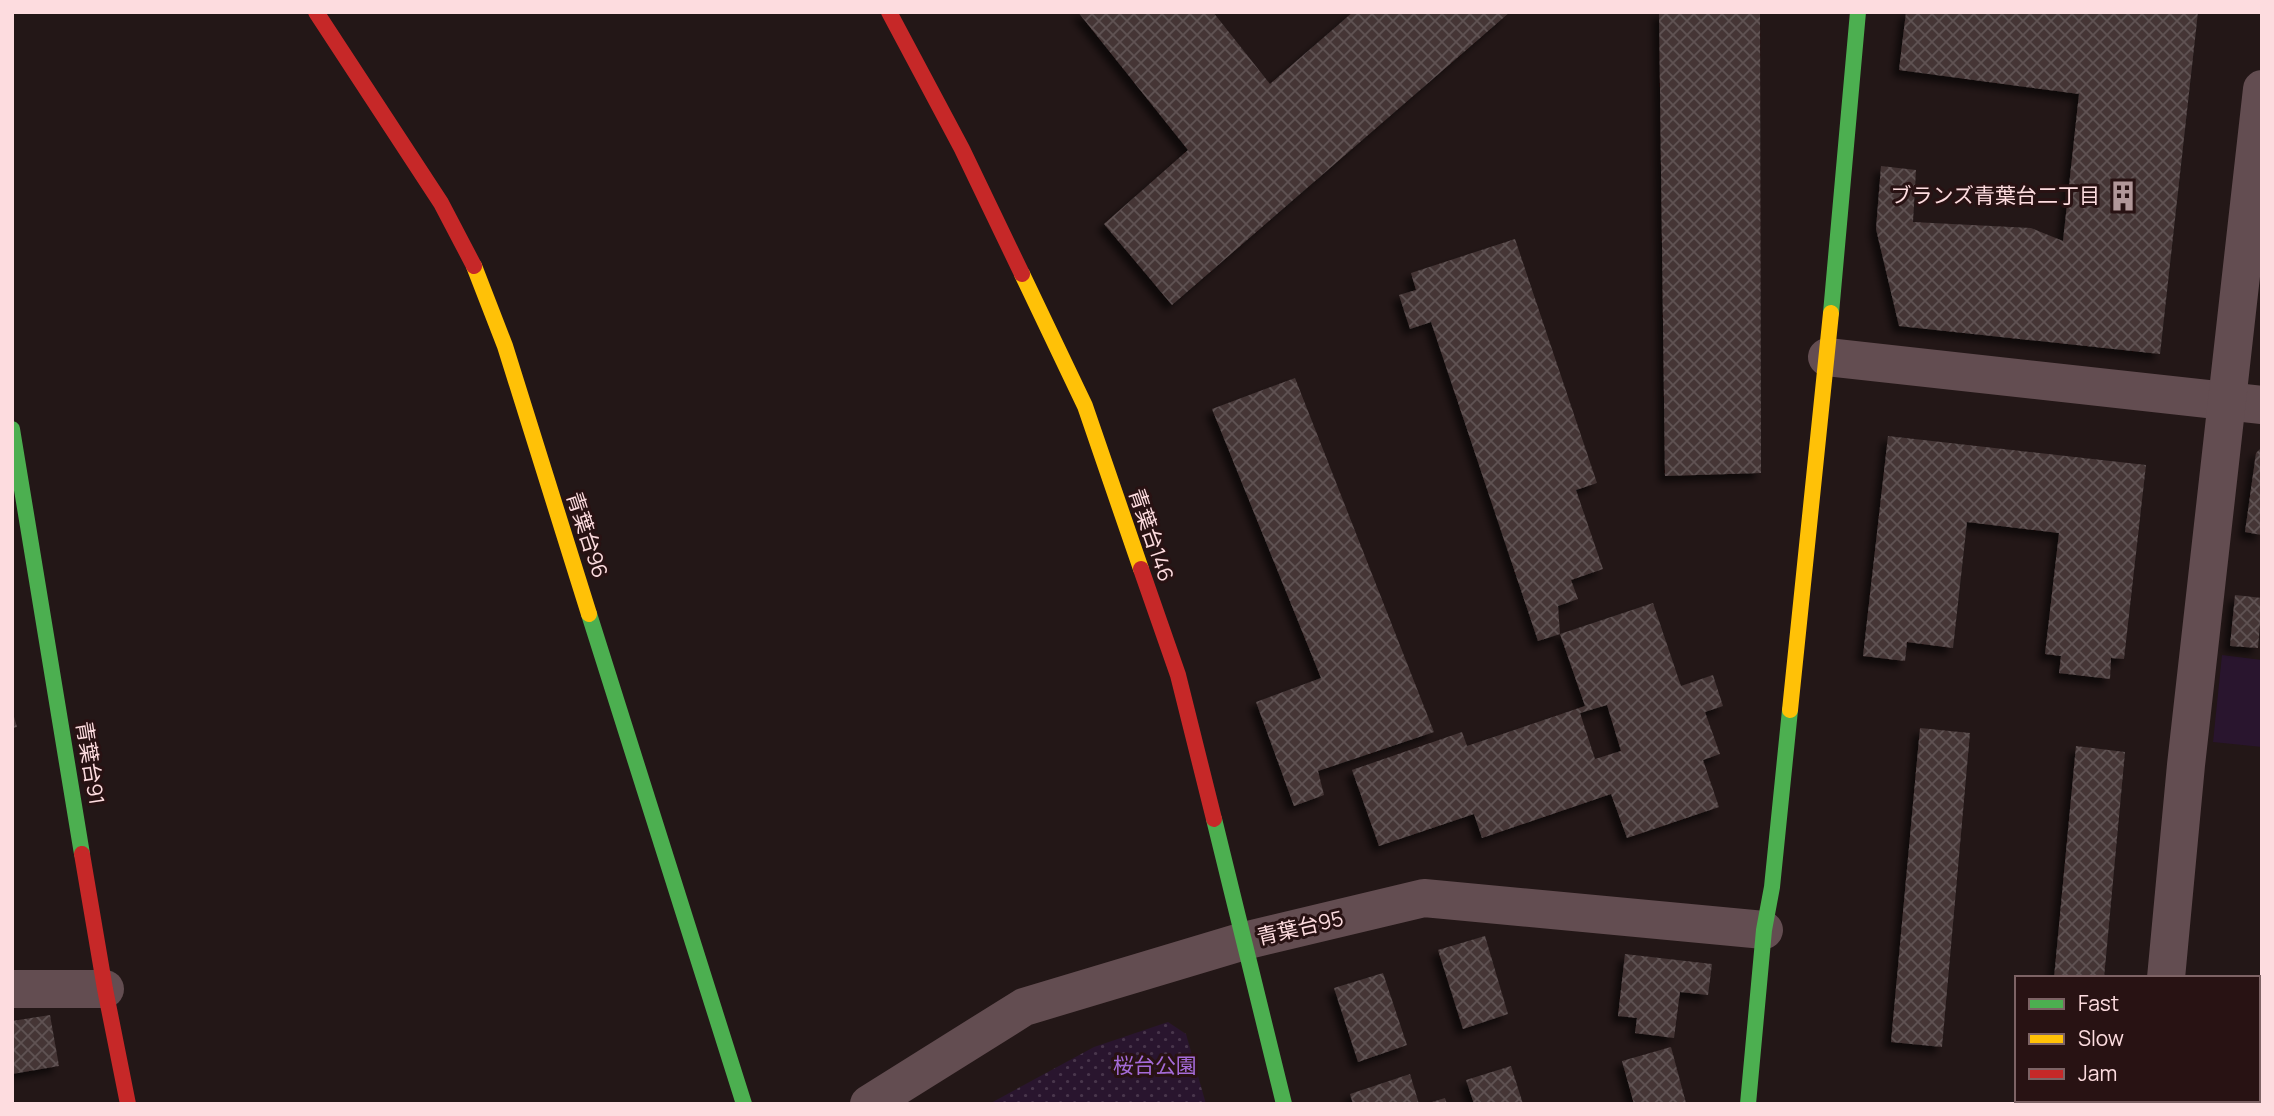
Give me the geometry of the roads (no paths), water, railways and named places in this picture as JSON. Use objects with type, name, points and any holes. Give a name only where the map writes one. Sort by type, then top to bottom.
[{"type":"street","name":"青葉台96","points":[[316,12],[426,179],[478,275],[505,346],[744,1104]]},
{"type":"street","name":"青葉台146","points":[[889,12],[962,149],[1085,406],[1178,675],[1284,1104]]},
{"type":"street","points":[[1748,1104],[1764,930],[1772,887],[1827,357],[1858,12]]},
{"type":"street","points":[[2166,976],[2186,765],[2244,402],[2262,89]]},
{"type":"street","points":[[1827,357],[2244,402]]},
{"type":"street","name":"青葉台91","points":[[12,429],[20,516],[128,1104]]},
{"type":"street","name":"青葉台95","points":[[870,1104],[1024,1007],[1244,940],[1424,898],[1764,930]]},
{"type":"street","points":[[12,989],[105,989]]},
{"type":"place","name":"ブランズ青葉台二丁目","points":[[2123,196]]},
{"type":"park label","name":"桜台公園","points":[[1155,1066]]}]
